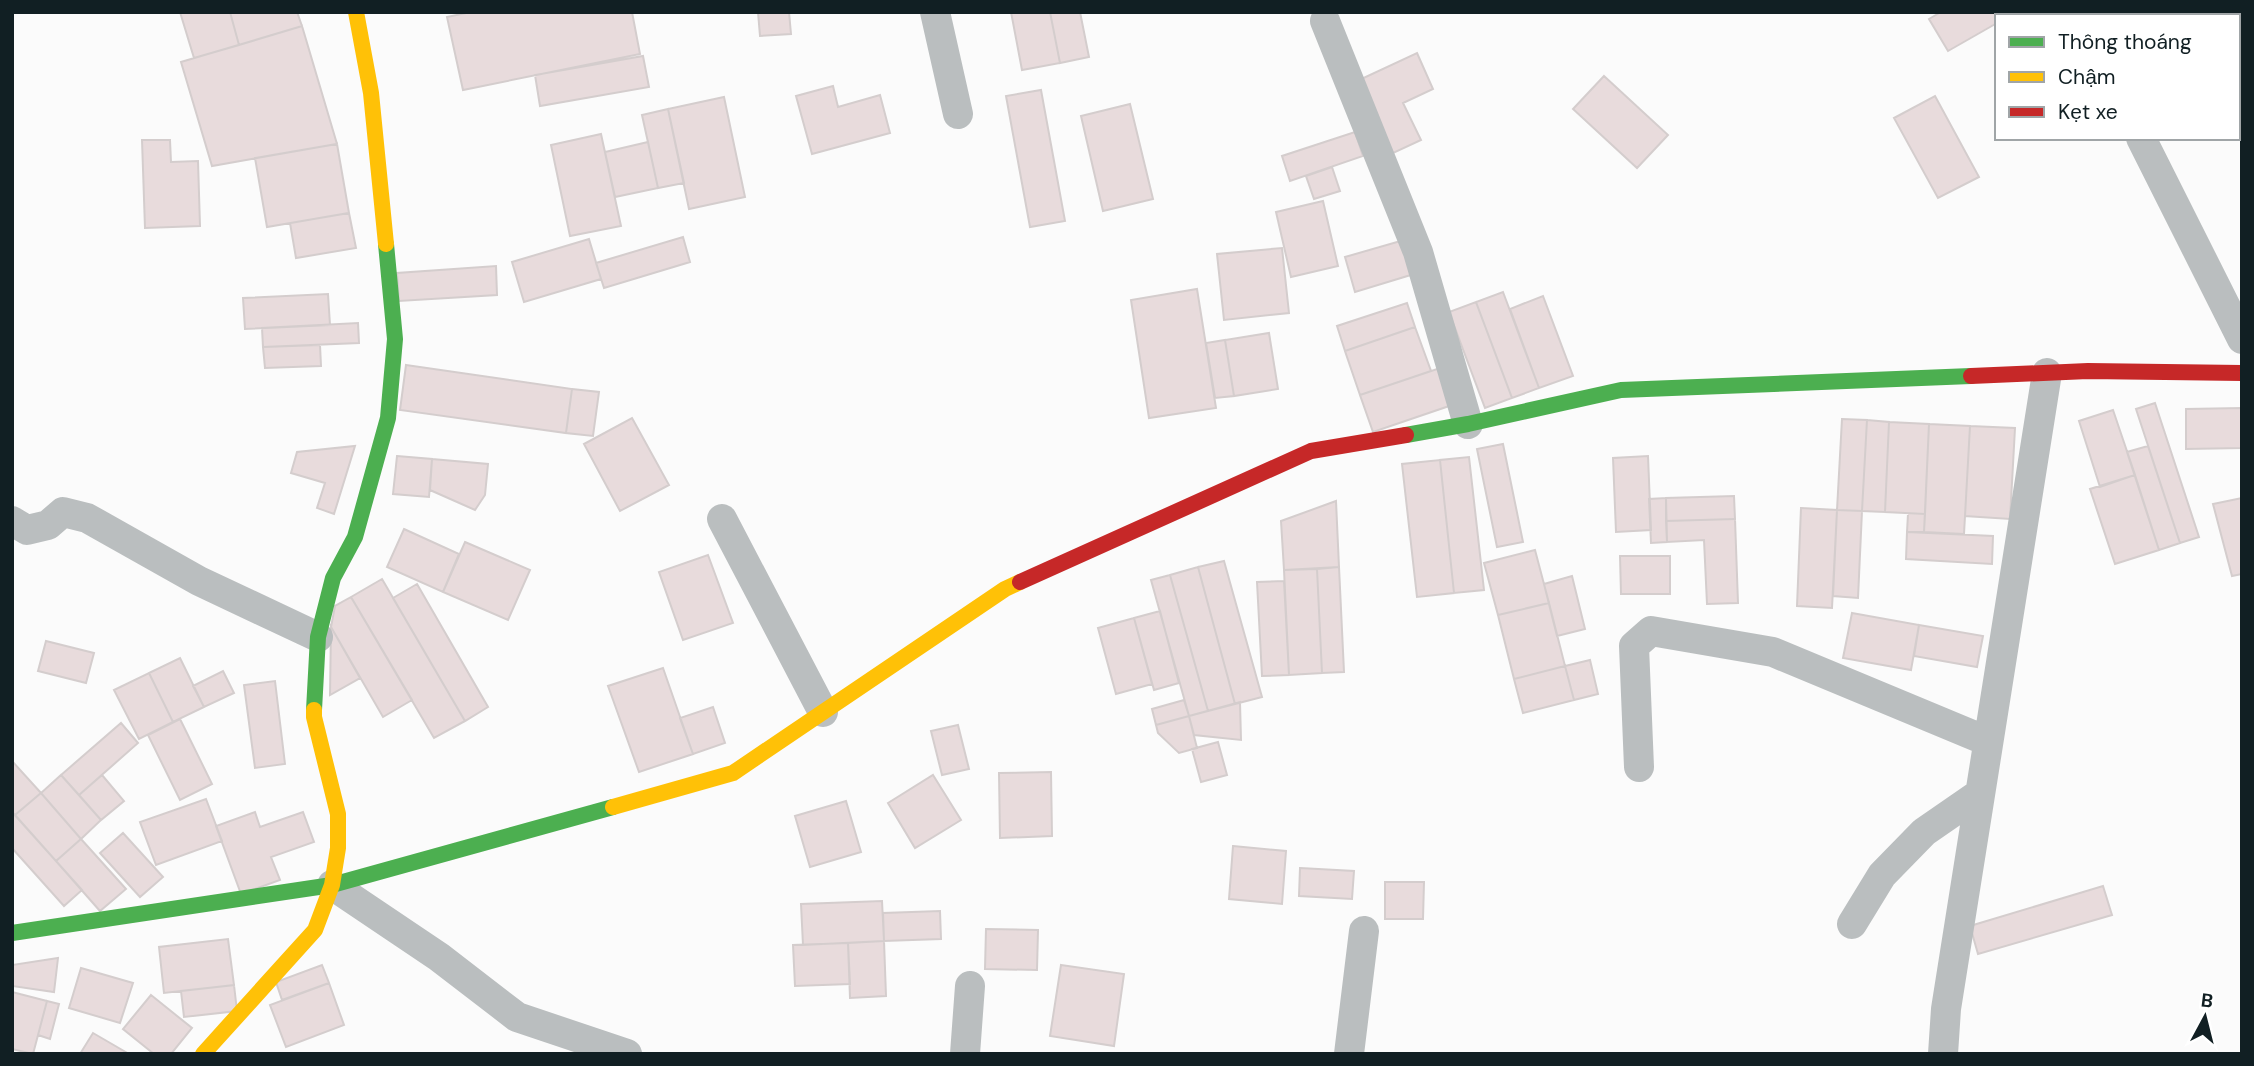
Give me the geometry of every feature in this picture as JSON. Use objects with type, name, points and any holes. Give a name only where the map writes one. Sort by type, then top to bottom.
[{"type":"main road","points":[[203,1054],[315,930],[332,885],[338,848],[338,814],[314,717],[318,637],[332,578],[355,537],[388,418],[395,339],[371,93],[356,12]]},
{"type":"main road","points":[[12,933],[332,885],[733,773],[1005,589],[1311,451],[1468,424],[1621,390],[2047,373],[2242,373]]},
{"type":"street","points":[[935,12],[958,114]]},
{"type":"street","points":[[1325,21],[1418,252],[1468,424]]},
{"type":"street","points":[[2142,140],[2242,339]]},
{"type":"street","points":[[1944,1054],[1946,1009],[2047,373]]},
{"type":"street","points":[[12,521],[27,530],[48,525],[64,512],[87,518],[199,581],[318,637]]},
{"type":"street","points":[[722,519],[823,712]]},
{"type":"street","points":[[1639,767],[1634,646],[1651,631],[1773,652],[1987,741]]},
{"type":"street","points":[[1852,924],[1890,866],[1924,832],[1979,794]]},
{"type":"street","points":[[332,885],[439,957],[517,1017],[627,1054]]},
{"type":"street","points":[[1349,1054],[1364,930]]},
{"type":"street","points":[[965,1054],[970,986]]},
{"type":"building","points":[[180,12],[230,12],[239,45],[194,58]]},
{"type":"building","points":[[230,12],[297,12],[302,26],[239,45]]},
{"type":"building","points":[[471,12],[632,12],[640,54],[463,90],[447,17]]},
{"type":"building","points":[[758,12],[789,12],[791,34],[760,36]]},
{"type":"building","points":[[1011,12],[1050,12],[1060,63],[1022,70]]},
{"type":"building","points":[[1050,12],[1080,12],[1089,57],[1060,63]]},
{"type":"building","points":[[1941,12],[2004,14],[1995,14],[1995,24],[1948,51],[1929,19]]},
{"type":"building","points":[[2214,12],[2214,14],[2180,14]]},
{"type":"building","points":[[2242,12],[2242,39],[2240,14],[2214,14]]},
{"type":"building","points":[[302,26],[337,144],[212,166],[181,62]]},
{"type":"building","points":[[2242,39],[2240,122],[2240,40]]},
{"type":"building","points":[[1417,53],[1433,89],[1403,103],[1421,140],[1391,154],[1357,81]]},
{"type":"building","points":[[643,56],[649,87],[540,106],[535,75]]},
{"type":"building","points":[[1604,76],[1668,135],[1637,168],[1573,109]]},
{"type":"building","points":[[833,86],[838,107],[880,95],[890,133],[812,154],[796,96]]},
{"type":"building","points":[[1041,90],[1065,221],[1030,227],[1006,96]]},
{"type":"building","points":[[1935,96],[1979,177],[1938,198],[1894,118]]},
{"type":"building","points":[[724,97],[745,197],[689,209],[668,109]]},
{"type":"building","points":[[1130,104],[1153,199],[1103,211],[1081,116]]},
{"type":"building","points":[[668,109],[684,183],[658,188],[642,115]]},
{"type":"building","points":[[1355,132],[1363,156],[1290,181],[1282,156]]},
{"type":"building","points":[[601,134],[621,226],[570,236],[551,145]]},
{"type":"building","points":[[142,140],[170,140],[171,162],[198,161],[200,226],[145,228]]},
{"type":"building","points":[[648,142],[658,188],[615,197],[605,152]]},
{"type":"building","points":[[337,144],[349,213],[267,227],[255,158]]},
{"type":"building","points":[[1332,167],[1340,191],[1314,199],[1306,176]]},
{"type":"building","points":[[1323,201],[1338,266],[1291,277],[1276,212]]},
{"type":"building","points":[[349,213],[356,248],[296,258],[290,223]]},
{"type":"building","points":[[683,237],[690,262],[604,288],[596,263]]},
{"type":"building","points":[[589,239],[601,279],[524,302],[512,262]]},
{"type":"building","points":[[1404,240],[1414,274],[1355,292],[1345,257]]},
{"type":"building","points":[[1282,248],[1289,313],[1224,320],[1217,254]]},
{"type":"building","points":[[496,266],[497,295],[399,301],[397,273]]},
{"type":"building","points":[[1197,289],[1216,408],[1149,418],[1131,300]]},
{"type":"building","points":[[1503,292],[1539,388],[1512,398],[1476,302]]},
{"type":"building","points":[[328,294],[330,325],[245,329],[243,298]]},
{"type":"building","points":[[1543,296],[1573,376],[1539,388],[1510,309]]},
{"type":"building","points":[[1476,302],[1512,398],[1485,408],[1449,312]]},
{"type":"building","points":[[1407,303],[1415,327],[1345,351],[1337,326]]},
{"type":"building","points":[[358,323],[359,343],[263,347],[262,328]]},
{"type":"building","points":[[1415,327],[1431,371],[1360,395],[1345,351]]},
{"type":"building","points":[[1269,333],[1278,389],[1234,396],[1225,340]]},
{"type":"building","points":[[1225,340],[1234,396],[1215,398],[1206,343]]},
{"type":"building","points":[[320,345],[321,366],[265,368],[263,347]]},
{"type":"building","points":[[406,365],[572,389],[566,433],[400,410]]},
{"type":"building","points":[[1443,367],[1455,404],[1373,432],[1360,395]]},
{"type":"building","points":[[572,389],[599,392],[593,436],[566,433]]},
{"type":"building","points":[[2155,403],[2199,537],[2180,543],[2136,409]]},
{"type":"building","points":[[2242,408],[2242,448],[2186,449],[2186,409]]},
{"type":"building","points":[[2113,410],[2135,475],[2100,487],[2079,421]]},
{"type":"building","points":[[632,418],[669,485],[620,511],[584,444]]},
{"type":"building","points":[[1842,419],[1867,420],[1862,511],[1837,510]]},
{"type":"building","points":[[1867,420],[1889,422],[1885,512],[1862,511]]},
{"type":"building","points":[[1889,422],[1929,424],[1925,514],[1885,512]]},
{"type":"building","points":[[1929,424],[1970,426],[1964,534],[1924,532]]},
{"type":"building","points":[[1970,426],[2015,428],[2010,519],[1965,516]]},
{"type":"building","points":[[1503,444],[1523,542],[1497,547],[1477,449]]},
{"type":"building","points":[[355,446],[334,514],[317,508],[325,483],[291,473],[297,452]]},
{"type":"building","points":[[2148,446],[2180,543],[2159,550],[2127,452]]},
{"type":"building","points":[[397,456],[432,459],[429,497],[393,494]]},
{"type":"building","points":[[1648,456],[1651,530],[1616,532],[1613,458]]},
{"type":"building","points":[[1469,457],[1484,590],[1454,593],[1440,460]]},
{"type":"building","points":[[432,459],[488,464],[485,495],[475,510],[430,490]]},
{"type":"building","points":[[1440,460],[1454,593],[1417,597],[1402,464]]},
{"type":"building","points":[[2135,475],[2159,550],[2115,564],[2090,489]]},
{"type":"building","points":[[1734,496],[1735,519],[1666,521],[1666,498]]},
{"type":"building","points":[[1666,498],[1667,542],[1651,543],[1649,499]]},
{"type":"building","points":[[2242,498],[2242,574],[2232,576],[2213,504]]},
{"type":"building","points":[[1336,501],[1339,567],[1284,570],[1281,521]]},
{"type":"building","points":[[1801,508],[1837,510],[1832,608],[1797,606]]},
{"type":"building","points":[[1837,510],[1862,511],[1858,598],[1833,596]]},
{"type":"building","points":[[1908,514],[1925,514],[1924,532],[1907,532]]},
{"type":"building","points":[[1735,519],[1738,603],[1707,604],[1704,540],[1667,542],[1666,521]]},
{"type":"building","points":[[404,529],[459,554],[443,592],[387,567]]},
{"type":"building","points":[[1907,532],[1993,536],[1992,564],[1906,559]]},
{"type":"building","points":[[465,542],[530,570],[508,620],[443,592]]},
{"type":"building","points":[[1535,550],[1549,603],[1498,615],[1484,563]]},
{"type":"building","points":[[708,555],[733,623],[683,640],[659,572]]},
{"type":"building","points":[[1620,556],[1670,556],[1670,594],[1621,594]]},
{"type":"building","points":[[1224,561],[1262,697],[1235,704],[1198,567]]},
{"type":"building","points":[[1198,567],[1235,704],[1208,711],[1170,575]]},
{"type":"building","points":[[1339,567],[1344,672],[1322,673],[1317,569]]},
{"type":"building","points":[[1317,569],[1322,673],[1289,675],[1284,570]]},
{"type":"building","points":[[1170,575],[1208,711],[1189,716],[1151,580]]},
{"type":"building","points":[[1572,576],[1585,629],[1557,636],[1544,584]]},
{"type":"building","points":[[382,579],[465,721],[434,738],[351,597]]},
{"type":"building","points":[[1284,581],[1289,675],[1262,676],[1257,582]]},
{"type":"building","points":[[417,584],[488,707],[465,721],[393,598]]},
{"type":"building","points":[[351,597],[412,700],[383,717],[331,627],[335,606]]},
{"type":"building","points":[[1549,603],[1565,666],[1514,679],[1498,615]]},
{"type":"building","points":[[1160,611],[1179,683],[1154,690],[1134,618]]},
{"type":"building","points":[[1852,613],[1919,625],[1911,670],[1843,658]]},
{"type":"building","points":[[1134,618],[1152,684],[1116,694],[1098,628]]},
{"type":"building","points":[[1919,625],[1983,636],[1977,667],[1914,656]]},
{"type":"building","points":[[331,627],[360,678],[330,695]]},
{"type":"building","points":[[46,641],[94,653],[86,683],[38,671]]},
{"type":"building","points":[[180,658],[204,707],[173,722],[149,673]]},
{"type":"building","points":[[1590,660],[1598,694],[1574,700],[1565,666]]},
{"type":"building","points":[[1565,666],[1574,700],[1523,713],[1514,679]]},
{"type":"building","points":[[663,668],[693,754],[639,772],[608,686]]},
{"type":"building","points":[[223,671],[234,693],[204,707],[193,686]]},
{"type":"building","points":[[149,673],[173,722],[139,739],[114,690]]},
{"type":"building","points":[[275,681],[285,764],[255,768],[244,685]]},
{"type":"building","points":[[1184,700],[1189,716],[1156,725],[1152,709]]},
{"type":"building","points":[[1240,702],[1241,740],[1194,735],[1189,716]]},
{"type":"building","points":[[713,707],[725,743],[693,754],[680,718]]},
{"type":"building","points":[[1189,716],[1197,748],[1179,753],[1158,733],[1156,725]]},
{"type":"building","points":[[180,719],[212,784],[180,800],[148,735]]},
{"type":"building","points":[[121,723],[138,743],[79,795],[61,775]]},
{"type":"building","points":[[958,725],[969,769],[942,775],[931,731]]},
{"type":"building","points":[[1218,742],[1227,775],[1201,782],[1192,749]]},
{"type":"building","points":[[12,761],[41,793],[15,815],[12,812]]},
{"type":"building","points":[[1051,772],[1052,836],[1000,838],[999,773]]},
{"type":"building","points":[[61,775],[101,820],[81,839],[41,793]]},
{"type":"building","points":[[102,775],[124,801],[101,820],[79,795]]},
{"type":"building","points":[[933,775],[961,820],[915,848],[888,803]]},
{"type":"building","points":[[41,793],[81,839],[56,861],[15,815]]},
{"type":"building","points":[[206,799],[222,841],[156,865],[140,822]]},
{"type":"building","points":[[846,801],[861,852],[810,867],[795,816]]},
{"type":"building","points":[[12,812],[82,890],[64,906],[12,848]]},
{"type":"building","points":[[255,812],[260,827],[303,812],[314,842],[271,857],[280,880],[241,894],[216,826]]},
{"type":"building","points":[[123,833],[163,877],[140,897],[100,853]]},
{"type":"building","points":[[81,839],[126,889],[100,911],[56,861]]},
{"type":"building","points":[[1233,846],[1286,851],[1282,904],[1229,899]]},
{"type":"building","points":[[1300,868],[1354,871],[1352,899],[1299,896]]},
{"type":"building","points":[[1385,882],[1424,882],[1423,919],[1385,919]]},
{"type":"building","points":[[2103,886],[2112,915],[1978,954],[1970,926]]},
{"type":"building","points":[[882,901],[884,941],[803,945],[801,904]]},
{"type":"building","points":[[940,911],[941,939],[884,941],[883,913]]},
{"type":"building","points":[[986,929],[1038,930],[1037,970],[985,969]]},
{"type":"building","points":[[228,939],[234,985],[164,993],[159,947]]},
{"type":"building","points":[[884,941],[886,996],[850,998],[848,943]]},
{"type":"building","points":[[848,943],[850,984],[795,986],[793,945]]},
{"type":"building","points":[[58,958],[54,992],[12,986],[12,965]]},
{"type":"building","points":[[322,965],[329,983],[282,1000],[276,982]]},
{"type":"building","points":[[1061,965],[1124,974],[1114,1046],[1050,1036]]},
{"type":"building","points":[[81,968],[133,983],[120,1023],[69,1008]]},
{"type":"building","points":[[329,983],[344,1025],[286,1047],[270,1005]]},
{"type":"building","points":[[234,985],[237,1011],[184,1017],[181,991]]},
{"type":"building","points":[[12,992],[47,1001],[33,1054],[12,1049]]},
{"type":"building","points":[[151,995],[192,1028],[171,1054],[154,1054],[123,1029]]},
{"type":"building","points":[[47,1001],[59,1004],[50,1039],[38,1035]]},
{"type":"building","points":[[93,1033],[129,1054],[80,1054]]},
{"type":"traffic: fast","points":[[314,710],[318,637],[333,578],[355,537],[388,418],[395,339],[386,244]]},
{"type":"traffic: fast","points":[[1406,435],[1621,390],[1971,376]]},
{"type":"traffic: fast","points":[[12,933],[332,885],[613,807]]},
{"type":"traffic: slow","points":[[356,12],[371,93],[386,244]]},
{"type":"traffic: slow","points":[[613,807],[733,773],[1005,589],[1020,582]]},
{"type":"traffic: slow","points":[[203,1054],[315,930],[332,885],[338,848],[338,814],[314,710]]},
{"type":"traffic: jam","points":[[1971,376],[2088,371],[2242,373]]},
{"type":"traffic: jam","points":[[1020,582],[1311,451],[1406,435]]}]
